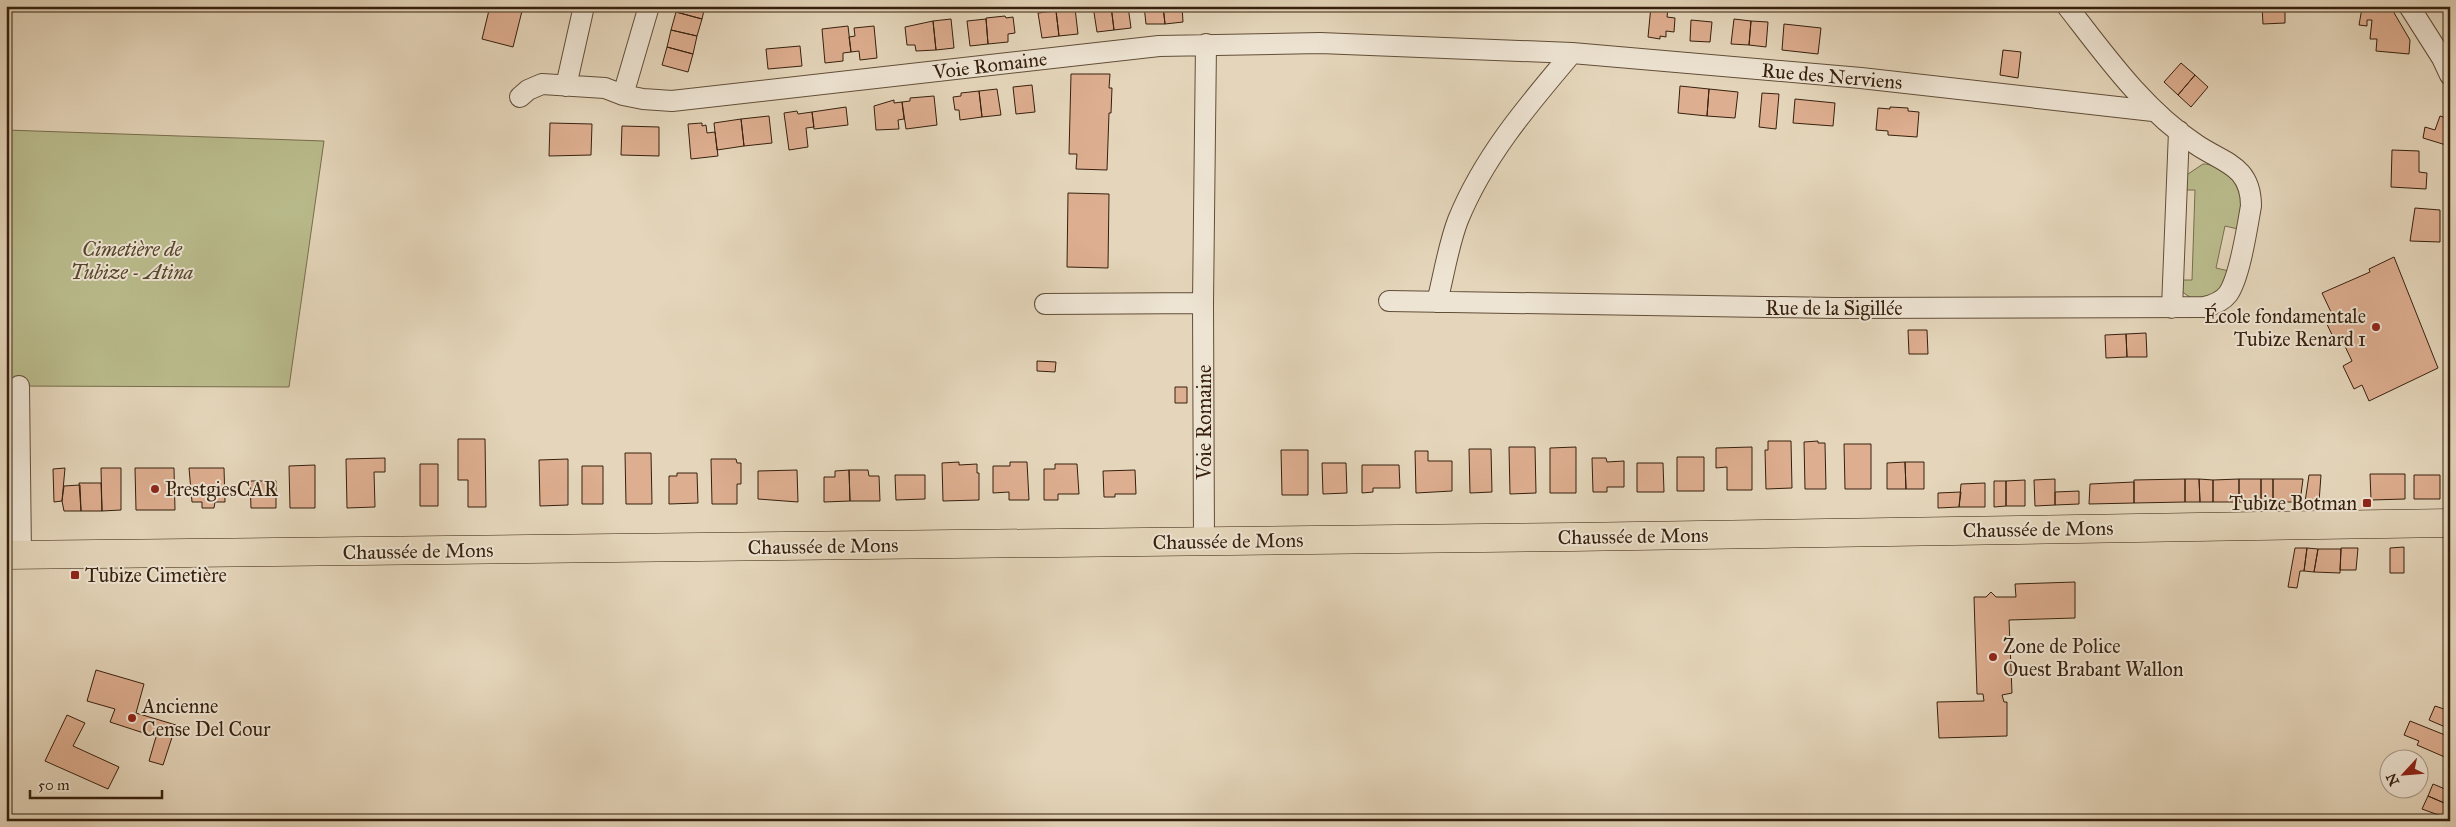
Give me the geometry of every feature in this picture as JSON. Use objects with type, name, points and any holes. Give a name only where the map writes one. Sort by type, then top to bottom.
[{"type":"main road","name":"Chaussée de Mons","points":[[14,555],[1204,541],[2450,523]]},
{"type":"street","points":[[566,86],[584,6]]},
{"type":"street","points":[[623,96],[649,6]]},
{"type":"street","points":[[2067,6],[2154,111],[2179,131],[2172,308]]},
{"type":"street","points":[[2409,6],[2442,58],[2450,75]]},
{"type":"street","name":"Rue des Nerviens","points":[[1206,44],[1320,43],[1572,53],[1861,78],[2154,111]]},
{"type":"street","name":"Voie Romaine","points":[[520,97],[528,90],[542,84],[604,88],[623,96],[672,101],[1159,46],[1206,44],[1203,304],[1204,541]]},
{"type":"street","points":[[1437,302],[1458,222],[1479,176],[1511,125],[1572,53]]},
{"type":"street","name":"Rue de la Sigillée","points":[[1389,301],[1835,308],[2172,308],[2213,305],[2227,295],[2234,283],[2251,206],[2251,195],[2246,180],[2237,169],[2220,156],[2197,145],[2179,131]]},
{"type":"street","points":[[1045,304],[1203,304]]},
{"type":"street","points":[[14,555],[19,386]]},
{"type":"green space","name":"Cimetière de Tubize - Atina","points":[[6,130],[324,141],[289,387],[6,386]]},
{"type":"green space","points":[[2203,164],[2217,167],[2230,175],[2240,187],[2244,204],[2238,229],[2225,226],[2216,268],[2229,271],[2216,296],[2194,300],[2181,291],[2179,280],[2192,280],[2195,190],[2182,190],[2188,174]]},
{"type":"building","points":[[490,6],[504,6],[522,11],[513,47],[482,39]]},
{"type":"building","points":[[677,6],[705,6],[702,19],[676,12]]},
{"type":"building","points":[[1093,6],[1111,6],[1114,30],[1097,32]]},
{"type":"building","points":[[1111,6],[1128,6],[1131,28],[1114,30]]},
{"type":"building","points":[[1144,6],[1163,6],[1165,24],[1146,24]]},
{"type":"building","points":[[1163,6],[1182,6],[1183,22],[1165,24]]},
{"type":"building","points":[[1651,6],[1668,8],[1667,17],[1675,18],[1674,32],[1666,31],[1666,37],[1660,36],[1660,39],[1648,37]]},
{"type":"building","points":[[2262,6],[2285,6],[2285,23],[2263,24]]},
{"type":"building","points":[[2360,6],[2376,6],[2376,10],[2360,8]]},
{"type":"building","points":[[2376,6],[2390,6],[2410,40],[2409,54],[2376,51],[2377,39],[2370,39],[2372,20],[2367,20],[2367,26],[2359,25],[2362,8],[2376,10]]},
{"type":"building","points":[[1075,8],[1078,34],[1059,36],[1056,11]]},
{"type":"building","points":[[1056,11],[1059,36],[1042,38],[1038,13]]},
{"type":"building","points":[[676,12],[702,19],[697,36],[671,30]]},
{"type":"building","points":[[1005,16],[1006,18],[1013,17],[1015,33],[1008,34],[1008,42],[988,44],[986,18]]},
{"type":"building","points":[[951,19],[954,48],[936,50],[933,21]]},
{"type":"building","points":[[986,19],[988,44],[970,46],[967,21]]},
{"type":"building","points":[[1734,19],[1751,21],[1749,45],[1731,44]]},
{"type":"building","points":[[1691,20],[1712,22],[1710,42],[1690,41]]},
{"type":"building","points":[[933,21],[936,50],[916,51],[915,45],[907,45],[905,27]]},
{"type":"building","points":[[1751,21],[1768,22],[1766,47],[1749,45]]},
{"type":"building","points":[[1784,24],[1821,28],[1818,54],[1782,50]]},
{"type":"building","points":[[848,26],[851,52],[843,53],[843,61],[825,63],[822,29]]},
{"type":"building","points":[[874,26],[877,58],[860,60],[859,51],[851,52],[849,37],[855,36],[854,28]]},
{"type":"building","points":[[671,30],[697,36],[693,54],[667,47]]},
{"type":"building","points":[[800,46],[802,66],[768,69],[766,49]]},
{"type":"building","points":[[667,47],[693,54],[688,72],[662,65]]},
{"type":"building","points":[[2003,50],[2021,52],[2018,78],[2000,75]]},
{"type":"building","points":[[2181,63],[2195,75],[2178,95],[2164,82]]},
{"type":"building","points":[[1071,74],[1110,74],[1109,88],[1112,88],[1107,170],[1076,169],[1077,154],[1069,154]]},
{"type":"building","points":[[2195,75],[2208,87],[2191,107],[2178,95]]},
{"type":"building","points":[[1032,85],[1035,112],[1016,114],[1013,87]]},
{"type":"building","points":[[1680,86],[1709,89],[1707,116],[1678,113]]},
{"type":"building","points":[[997,89],[1001,115],[982,117],[979,91]]},
{"type":"building","points":[[1709,89],[1738,92],[1735,118],[1707,116]]},
{"type":"building","points":[[979,91],[982,117],[960,120],[959,110],[955,110],[953,97],[961,96],[961,93]]},
{"type":"building","points":[[1762,93],[1779,94],[1776,129],[1759,127]]},
{"type":"building","points":[[934,96],[937,125],[906,129],[902,102],[910,101],[910,98]]},
{"type":"building","points":[[1795,99],[1835,103],[1833,126],[1793,123]]},
{"type":"building","points":[[894,100],[894,103],[902,102],[904,119],[898,120],[899,129],[876,130],[874,106]]},
{"type":"building","points":[[846,107],[848,125],[814,129],[812,112]]},
{"type":"building","points":[[1890,107],[1908,108],[1908,111],[1919,112],[1917,137],[1888,135],[1888,131],[1876,130],[1878,108],[1890,109]]},
{"type":"building","points":[[797,111],[798,114],[812,112],[814,127],[806,128],[808,147],[789,150],[784,113]]},
{"type":"building","points":[[769,116],[772,143],[744,146],[741,119]]},
{"type":"building","points":[[2440,116],[2450,119],[2450,133],[2446,145],[2423,138],[2425,127],[2435,130]]},
{"type":"building","points":[[741,119],[744,146],[717,150],[714,123]]},
{"type":"building","points":[[550,123],[592,124],[591,155],[549,156]]},
{"type":"building","points":[[702,123],[702,126],[706,125],[707,133],[715,132],[718,156],[691,159],[688,124]]},
{"type":"building","points":[[622,126],[659,127],[659,156],[621,155]]},
{"type":"building","points":[[2392,150],[2419,151],[2419,172],[2427,173],[2426,189],[2391,187]]},
{"type":"building","points":[[1068,193],[1109,194],[1108,268],[1067,267]]},
{"type":"building","points":[[2415,208],[2440,210],[2440,242],[2410,241]]},
{"type":"building","points":[[2394,257],[2438,368],[2369,401],[2362,385],[2354,389],[2343,366],[2352,361],[2342,340],[2336,343],[2323,316],[2331,312],[2322,293],[2370,272],[2369,269]]},
{"type":"building","points":[[1908,330],[1927,330],[1928,354],[1909,354]]},
{"type":"building","points":[[2146,333],[2147,357],[2127,357],[2126,334]]},
{"type":"building","points":[[2126,334],[2127,357],[2106,358],[2105,335]]},
{"type":"building","points":[[1037,361],[1056,362],[1055,372],[1037,371]]},
{"type":"building","points":[[1175,387],[1187,387],[1187,403],[1175,403]]},
{"type":"building","points":[[458,439],[485,439],[486,507],[468,507],[468,480],[458,480]]},
{"type":"building","points":[[1768,441],[1791,441],[1792,488],[1766,489],[1765,450],[1768,450]]},
{"type":"building","points":[[1818,441],[1818,443],[1825,443],[1826,489],[1805,489],[1804,442]]},
{"type":"building","points":[[1844,444],[1871,444],[1871,489],[1845,489]]},
{"type":"building","points":[[1509,447],[1535,447],[1536,493],[1510,494]]},
{"type":"building","points":[[1576,447],[1576,493],[1550,493],[1550,448]]},
{"type":"building","points":[[1752,447],[1752,490],[1727,490],[1727,467],[1716,468],[1716,448]]},
{"type":"building","points":[[1469,449],[1491,449],[1492,492],[1470,493]]},
{"type":"building","points":[[1281,450],[1308,450],[1308,495],[1282,495]]},
{"type":"building","points":[[1415,451],[1428,451],[1428,461],[1452,461],[1452,491],[1416,493]]},
{"type":"building","points":[[625,453],[651,453],[652,504],[626,504]]},
{"type":"building","points":[[1677,457],[1704,457],[1704,491],[1677,491]]},
{"type":"building","points":[[385,458],[385,472],[374,472],[375,507],[347,508],[346,459]]},
{"type":"building","points":[[1592,458],[1606,458],[1607,462],[1624,461],[1624,487],[1607,487],[1607,492],[1593,492]]},
{"type":"building","points":[[568,459],[568,505],[540,506],[539,460]]},
{"type":"building","points":[[711,459],[736,459],[737,463],[741,463],[741,484],[737,484],[737,504],[712,504]]},
{"type":"building","points":[[959,462],[959,465],[977,464],[979,500],[943,501],[942,463]]},
{"type":"building","points":[[1010,462],[1027,462],[1029,500],[1009,500],[1009,492],[993,493],[993,466],[1010,466]]},
{"type":"building","points":[[1905,462],[1924,462],[1924,489],[1906,489]]},
{"type":"building","points":[[1905,462],[1906,489],[1887,489],[1887,463]]},
{"type":"building","points":[[1322,463],[1346,463],[1347,493],[1323,494]]},
{"type":"building","points":[[1637,463],[1663,463],[1664,492],[1637,492]]},
{"type":"building","points":[[420,464],[438,464],[438,506],[420,506]]},
{"type":"building","points":[[1055,464],[1077,464],[1079,494],[1058,494],[1058,500],[1044,500],[1044,469],[1055,469]]},
{"type":"building","points":[[315,465],[315,508],[290,508],[289,466]]},
{"type":"building","points":[[1362,465],[1399,465],[1400,488],[1373,488],[1373,492],[1362,493]]},
{"type":"building","points":[[582,466],[603,466],[603,504],[582,504]]},
{"type":"building","points":[[65,468],[62,501],[54,502],[53,469]]},
{"type":"building","points":[[101,468],[121,468],[121,510],[102,511]]},
{"type":"building","name":"PrestgiesCAR","points":[[135,468],[174,468],[175,510],[136,510]]},
{"type":"building","points":[[189,468],[224,468],[225,502],[215,502],[214,508],[202,508],[202,502],[192,502]]},
{"type":"building","points":[[797,470],[798,502],[758,499],[758,471]]},
{"type":"building","points":[[849,470],[868,470],[869,476],[879,476],[880,501],[850,501]]},
{"type":"building","points":[[849,470],[850,501],[824,502],[824,477],[835,477],[835,471]]},
{"type":"building","points":[[1135,470],[1136,494],[1115,494],[1115,497],[1104,497],[1103,471]]},
{"type":"building","points":[[677,473],[697,473],[698,503],[669,504],[669,476],[677,476]]},
{"type":"building","points":[[2370,474],[2405,474],[2405,499],[2371,500]]},
{"type":"building","points":[[895,475],[925,475],[925,499],[896,500]]},
{"type":"building","points":[[2309,475],[2321,475],[2319,502],[2305,502]]},
{"type":"building","points":[[2414,475],[2440,475],[2440,499],[2414,499]]},
{"type":"building","points":[[2055,479],[2055,505],[2035,506],[2034,480]]},
{"type":"building","points":[[2185,479],[2185,502],[2134,503],[2134,480]]},
{"type":"building","points":[[2185,479],[2199,479],[2200,502],[2185,502]]},
{"type":"building","points":[[2199,479],[2213,480],[2213,502],[2200,502]]},
{"type":"building","points":[[2239,479],[2261,479],[2261,502],[2239,502]]},
{"type":"building","points":[[2239,479],[2239,502],[2213,502],[2213,480]]},
{"type":"building","points":[[2261,479],[2273,479],[2273,502],[2261,502]]},
{"type":"building","points":[[2273,479],[2303,479],[2300,502],[2273,502]]},
{"type":"building","points":[[2025,480],[2025,506],[2006,506],[2006,481]]},
{"type":"building","points":[[250,481],[276,481],[276,508],[251,508]]},
{"type":"building","points":[[1994,481],[2006,481],[2006,506],[1994,507]]},
{"type":"building","points":[[2134,482],[2134,503],[2089,504],[2090,484]]},
{"type":"building","points":[[79,483],[101,483],[102,511],[81,511]]},
{"type":"building","points":[[1985,483],[1985,507],[1959,507],[1961,484]]},
{"type":"building","points":[[80,485],[81,511],[64,511],[62,501],[64,486]]},
{"type":"building","points":[[2079,491],[2079,504],[2055,505],[2055,492]]},
{"type":"building","points":[[1961,492],[1959,507],[1938,508],[1938,493]]},
{"type":"building","points":[[2404,547],[2404,573],[2390,573],[2390,548]]},
{"type":"building","points":[[2295,548],[2307,548],[2304,571],[2300,571],[2297,588],[2288,587]]},
{"type":"building","points":[[2307,548],[2318,549],[2314,572],[2304,571]]},
{"type":"building","points":[[2341,548],[2358,548],[2356,570],[2340,570]]},
{"type":"building","points":[[2318,549],[2341,549],[2340,573],[2314,572]]},
{"type":"building","name":"Zone de Police Ouest Brabant Wallon","points":[[2075,582],[2075,618],[2009,620],[2012,693],[2002,695],[2004,702],[2007,702],[2007,736],[1939,738],[1937,702],[1984,701],[1983,694],[1977,694],[1974,597],[1986,597],[1991,592],[1996,597],[2016,597],[2015,584]]},
{"type":"building","name":"Ancienne Cense Del Cour","points":[[96,670],[144,684],[136,713],[176,725],[163,765],[149,761],[156,737],[110,722],[115,709],[87,701]]},
{"type":"building","points":[[2450,702],[2450,729],[2429,720],[2435,706],[2447,710]]},
{"type":"building","points":[[67,715],[85,723],[73,746],[119,767],[108,789],[45,761]]},
{"type":"building","points":[[2410,721],[2450,737],[2450,750],[2447,758],[2417,745],[2419,741],[2404,735]]},
{"type":"building","points":[[2433,784],[2450,791],[2449,805],[2428,796]]},
{"type":"building","points":[[2428,796],[2449,805],[2444,817],[2422,809],[2426,800],[2428,800]]},
{"type":"place","name":"École fondamentale Tubize Renard 1","points":[[2376,327]]},
{"type":"place","name":"PrestgiesCAR","points":[[155,489]]},
{"type":"place","name":"Tubize Botman","points":[[2367,503]]},
{"type":"place","name":"Tubize Cimetière","points":[[75,575]]},
{"type":"place","name":"Zone de Police Ouest Brabant Wallon","points":[[1993,657]]},
{"type":"place","name":"Ancienne Cense Del Cour","points":[[132,718]]}]
